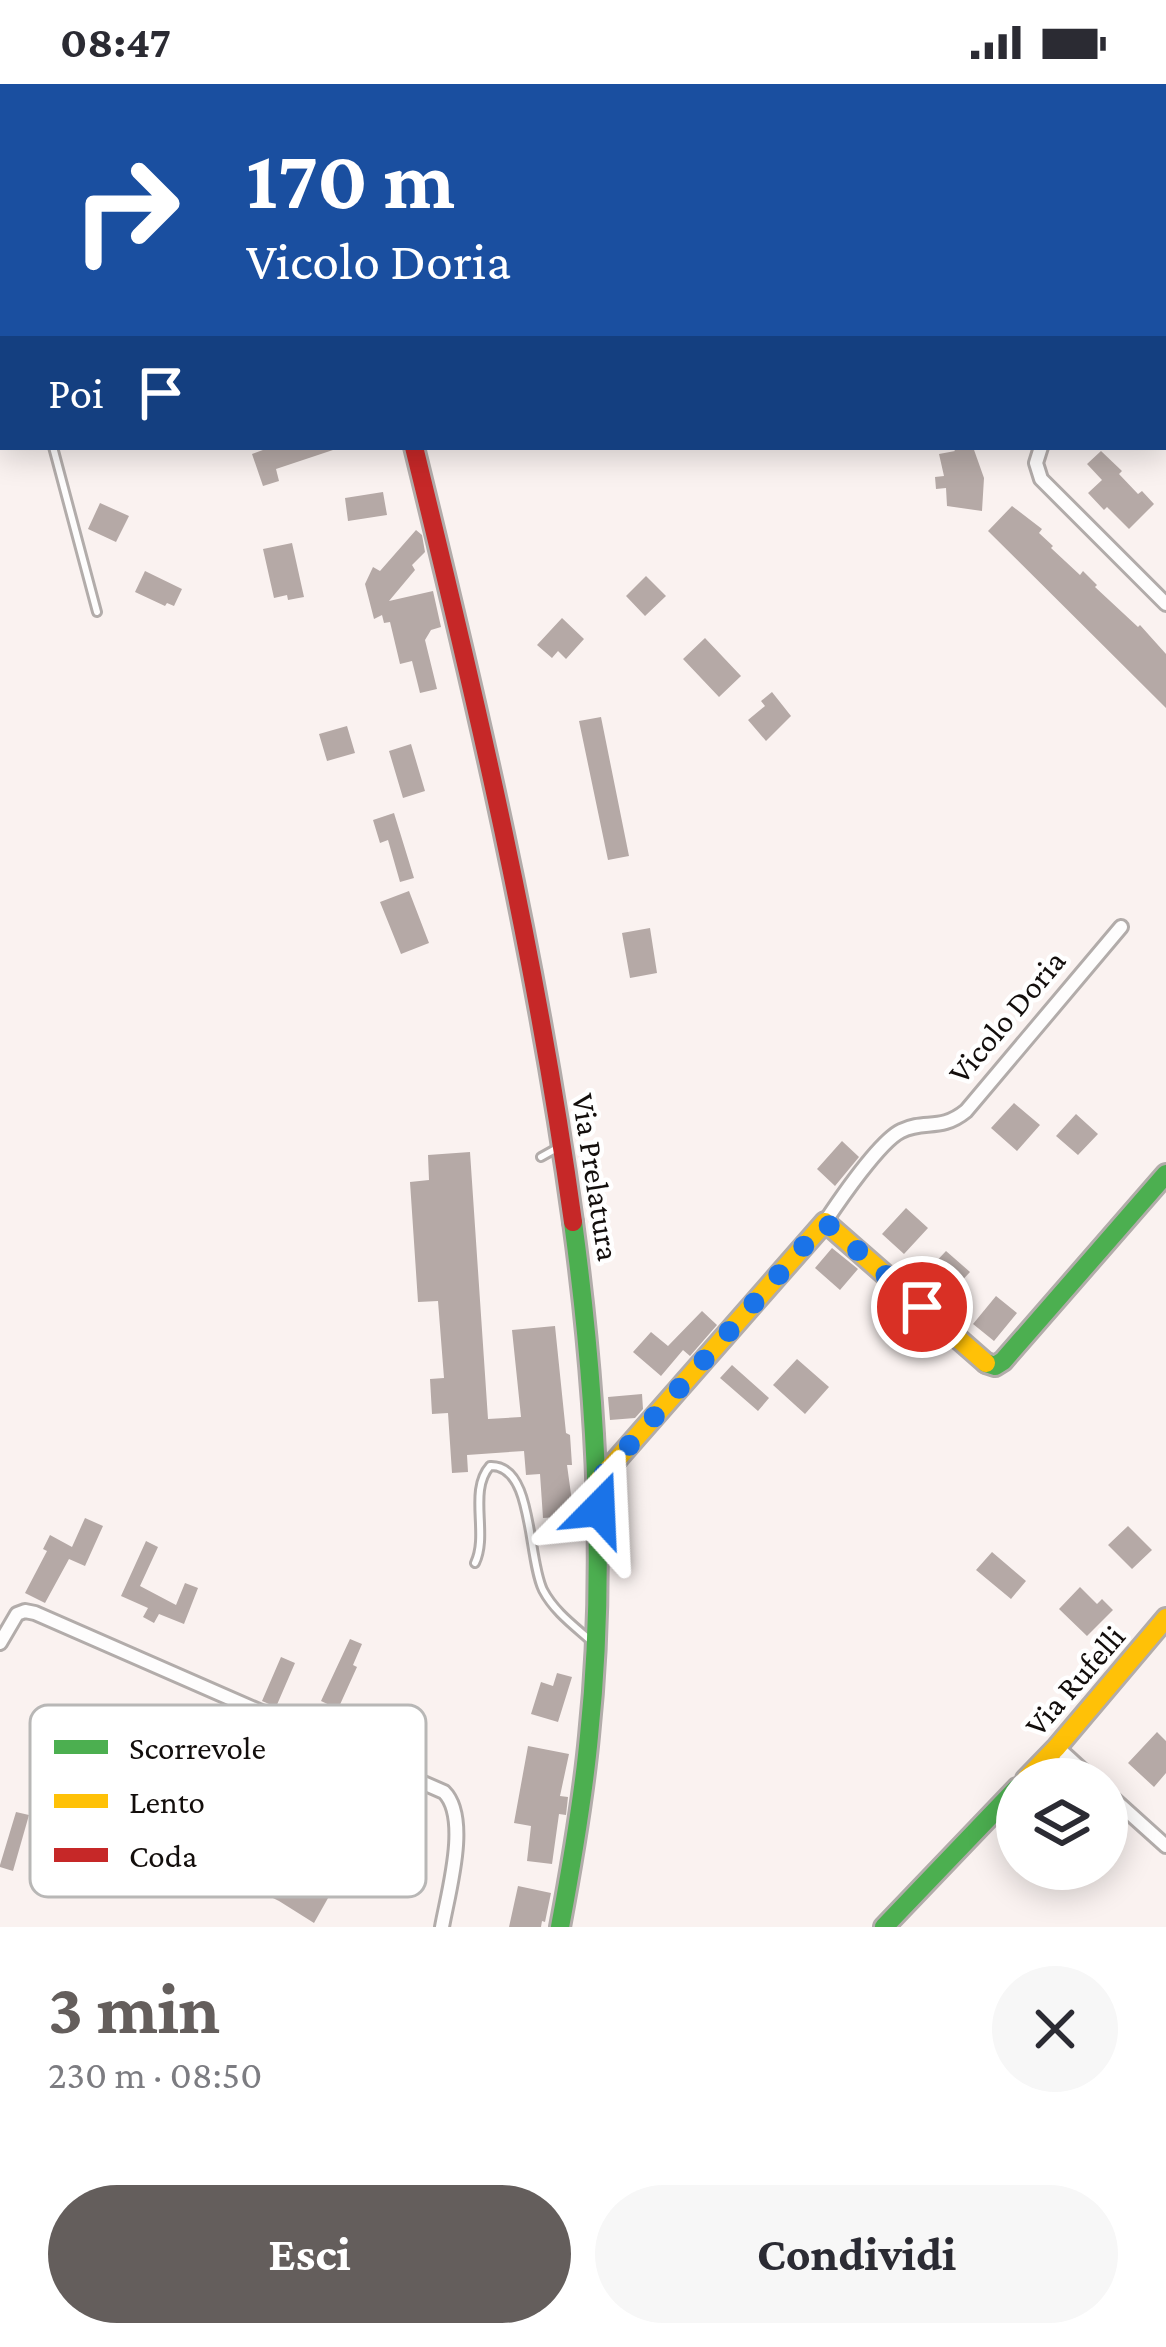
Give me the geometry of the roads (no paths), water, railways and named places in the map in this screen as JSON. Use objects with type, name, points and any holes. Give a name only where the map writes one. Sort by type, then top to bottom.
[{"type":"street","name":"Via Prelatura","points":[[416,450],[525,926],[588,1335],[598,1481],[597,1646],[586,1776],[560,1927]]},
{"type":"street","points":[[1040,450],[1036,463],[1041,479],[1166,604]]},
{"type":"street","name":"Vicolo Doria","points":[[598,1481],[896,1134],[944,1124],[966,1111],[1121,927]]},
{"type":"street","points":[[825,1222],[995,1366],[1166,1174]]},
{"type":"street","points":[[0,1643],[17,1614],[35,1612],[246,1705]]},
{"type":"street","name":"Via Rufelli","points":[[1047,1758],[1166,1618]]},
{"type":"street","points":[[1057,1748],[1068,1758]]},
{"type":"street","points":[[426,1784],[444,1792],[452,1802],[456,1830],[442,1927]]},
{"type":"street","points":[[884,1927],[996,1810]]},
{"type":"street","points":[[1128,1812],[1166,1846]]},
{"type":"lane","points":[[54,450],[97,612]]},
{"type":"lane","points":[[542,1157],[562,1145]]},
{"type":"lane","points":[[475,1564],[480,1549],[482,1479],[490,1466],[500,1465],[520,1484],[543,1590],[558,1611],[597,1646]]}]
